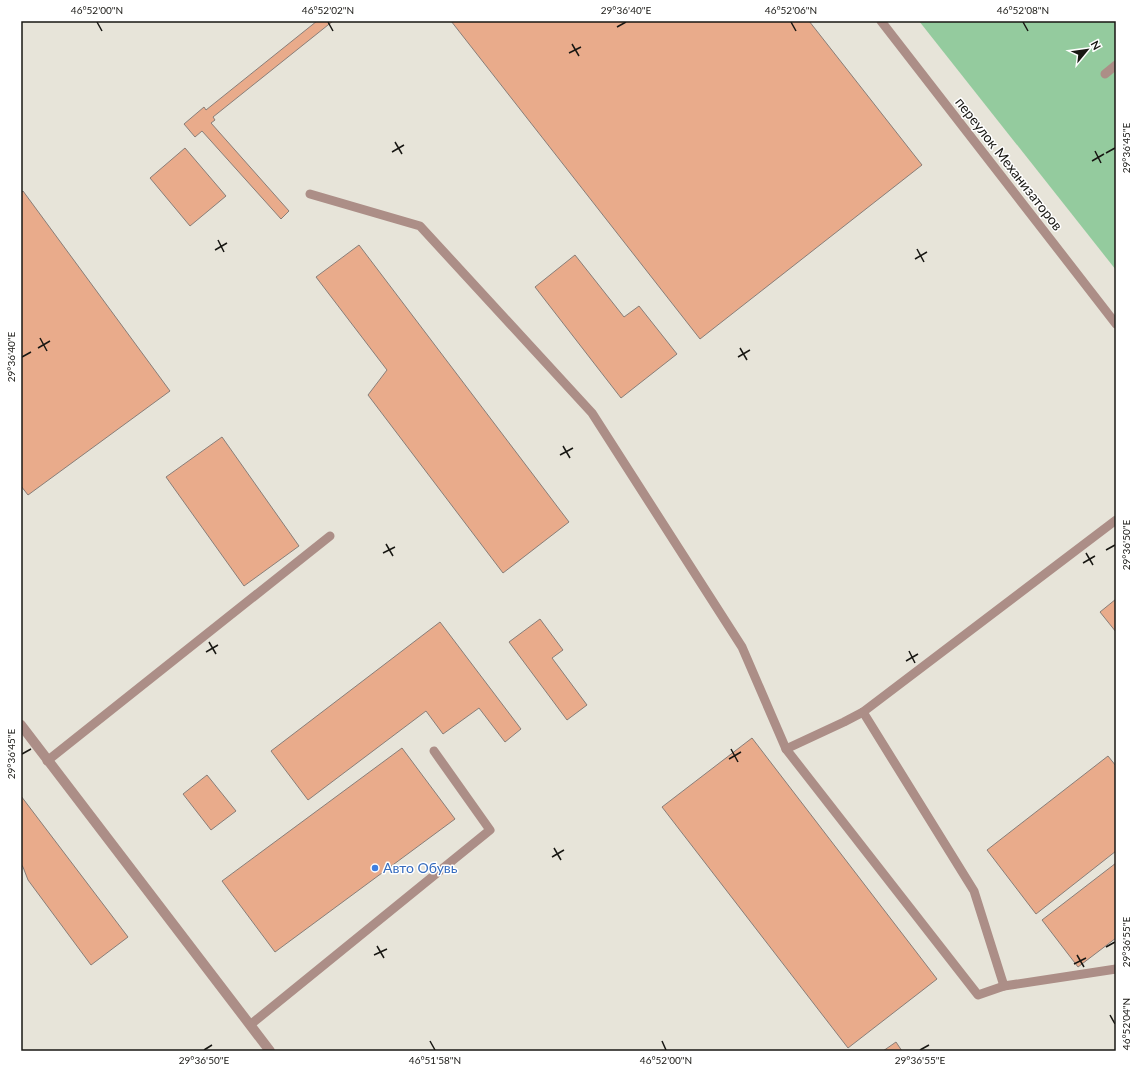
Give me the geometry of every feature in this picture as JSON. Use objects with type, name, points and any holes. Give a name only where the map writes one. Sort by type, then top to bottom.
[{"type":"street","points":[[21,725],[270,1051]]},
{"type":"lane","name":"переулок Механизаторов","points":[[881,21],[1116,324]]},
{"type":"lane","points":[[1105,74],[1116,65]]},
{"type":"lane","points":[[310,194],[420,226],[592,413],[742,647],[786,749],[978,995],[1004,986],[1116,969]]},
{"type":"lane","points":[[786,749],[863,712],[1116,520]]},
{"type":"lane","points":[[47,760],[330,536]]},
{"type":"lane","points":[[863,712],[974,891],[1004,986]]},
{"type":"lane","points":[[250,1025],[490,830],[434,751]]},
{"type":"green space","points":[[919,21],[1116,21],[1116,270]]},
{"type":"building","points":[[317,21],[333,21],[213,117],[215,120],[211,123],[289,211],[281,219],[202,131],[195,137],[184,124],[204,107],[206,110]]},
{"type":"building","points":[[451,21],[809,21],[922,165],[700,339]]},
{"type":"building","points":[[185,148],[226,196],[190,226],[150,178]]},
{"type":"building","points":[[23,191],[170,391],[28,495],[21,486],[21,193]]},
{"type":"building","points":[[359,245],[569,522],[503,573],[368,395],[387,370],[316,277]]},
{"type":"building","points":[[575,255],[624,317],[639,306],[677,354],[621,398],[535,287]]},
{"type":"building","points":[[222,437],[299,546],[244,586],[166,477]]},
{"type":"building","points":[[1116,599],[1116,632],[1100,612]]},
{"type":"building","points":[[540,619],[563,650],[552,658],[587,705],[567,720],[509,642]]},
{"type":"building","points":[[440,622],[521,729],[505,742],[479,708],[443,734],[426,711],[308,800],[271,751]]},
{"type":"building","points":[[752,738],[937,979],[848,1048],[662,807]]},
{"type":"building","points":[[402,748],[455,819],[275,952],[222,881]]},
{"type":"building","points":[[1108,756],[1116,766],[1116,851],[1036,914],[987,850]]},
{"type":"building","points":[[207,775],[236,811],[211,830],[183,794]]},
{"type":"building","points":[[21,796],[128,937],[91,965],[28,880],[21,864]]},
{"type":"building","points":[[1116,863],[1116,938],[1078,967],[1042,920]]},
{"type":"building","points":[[896,1042],[902,1051],[883,1051]]},
{"type":"place","name":"Авто Обувь","points":[[375,868]]}]
